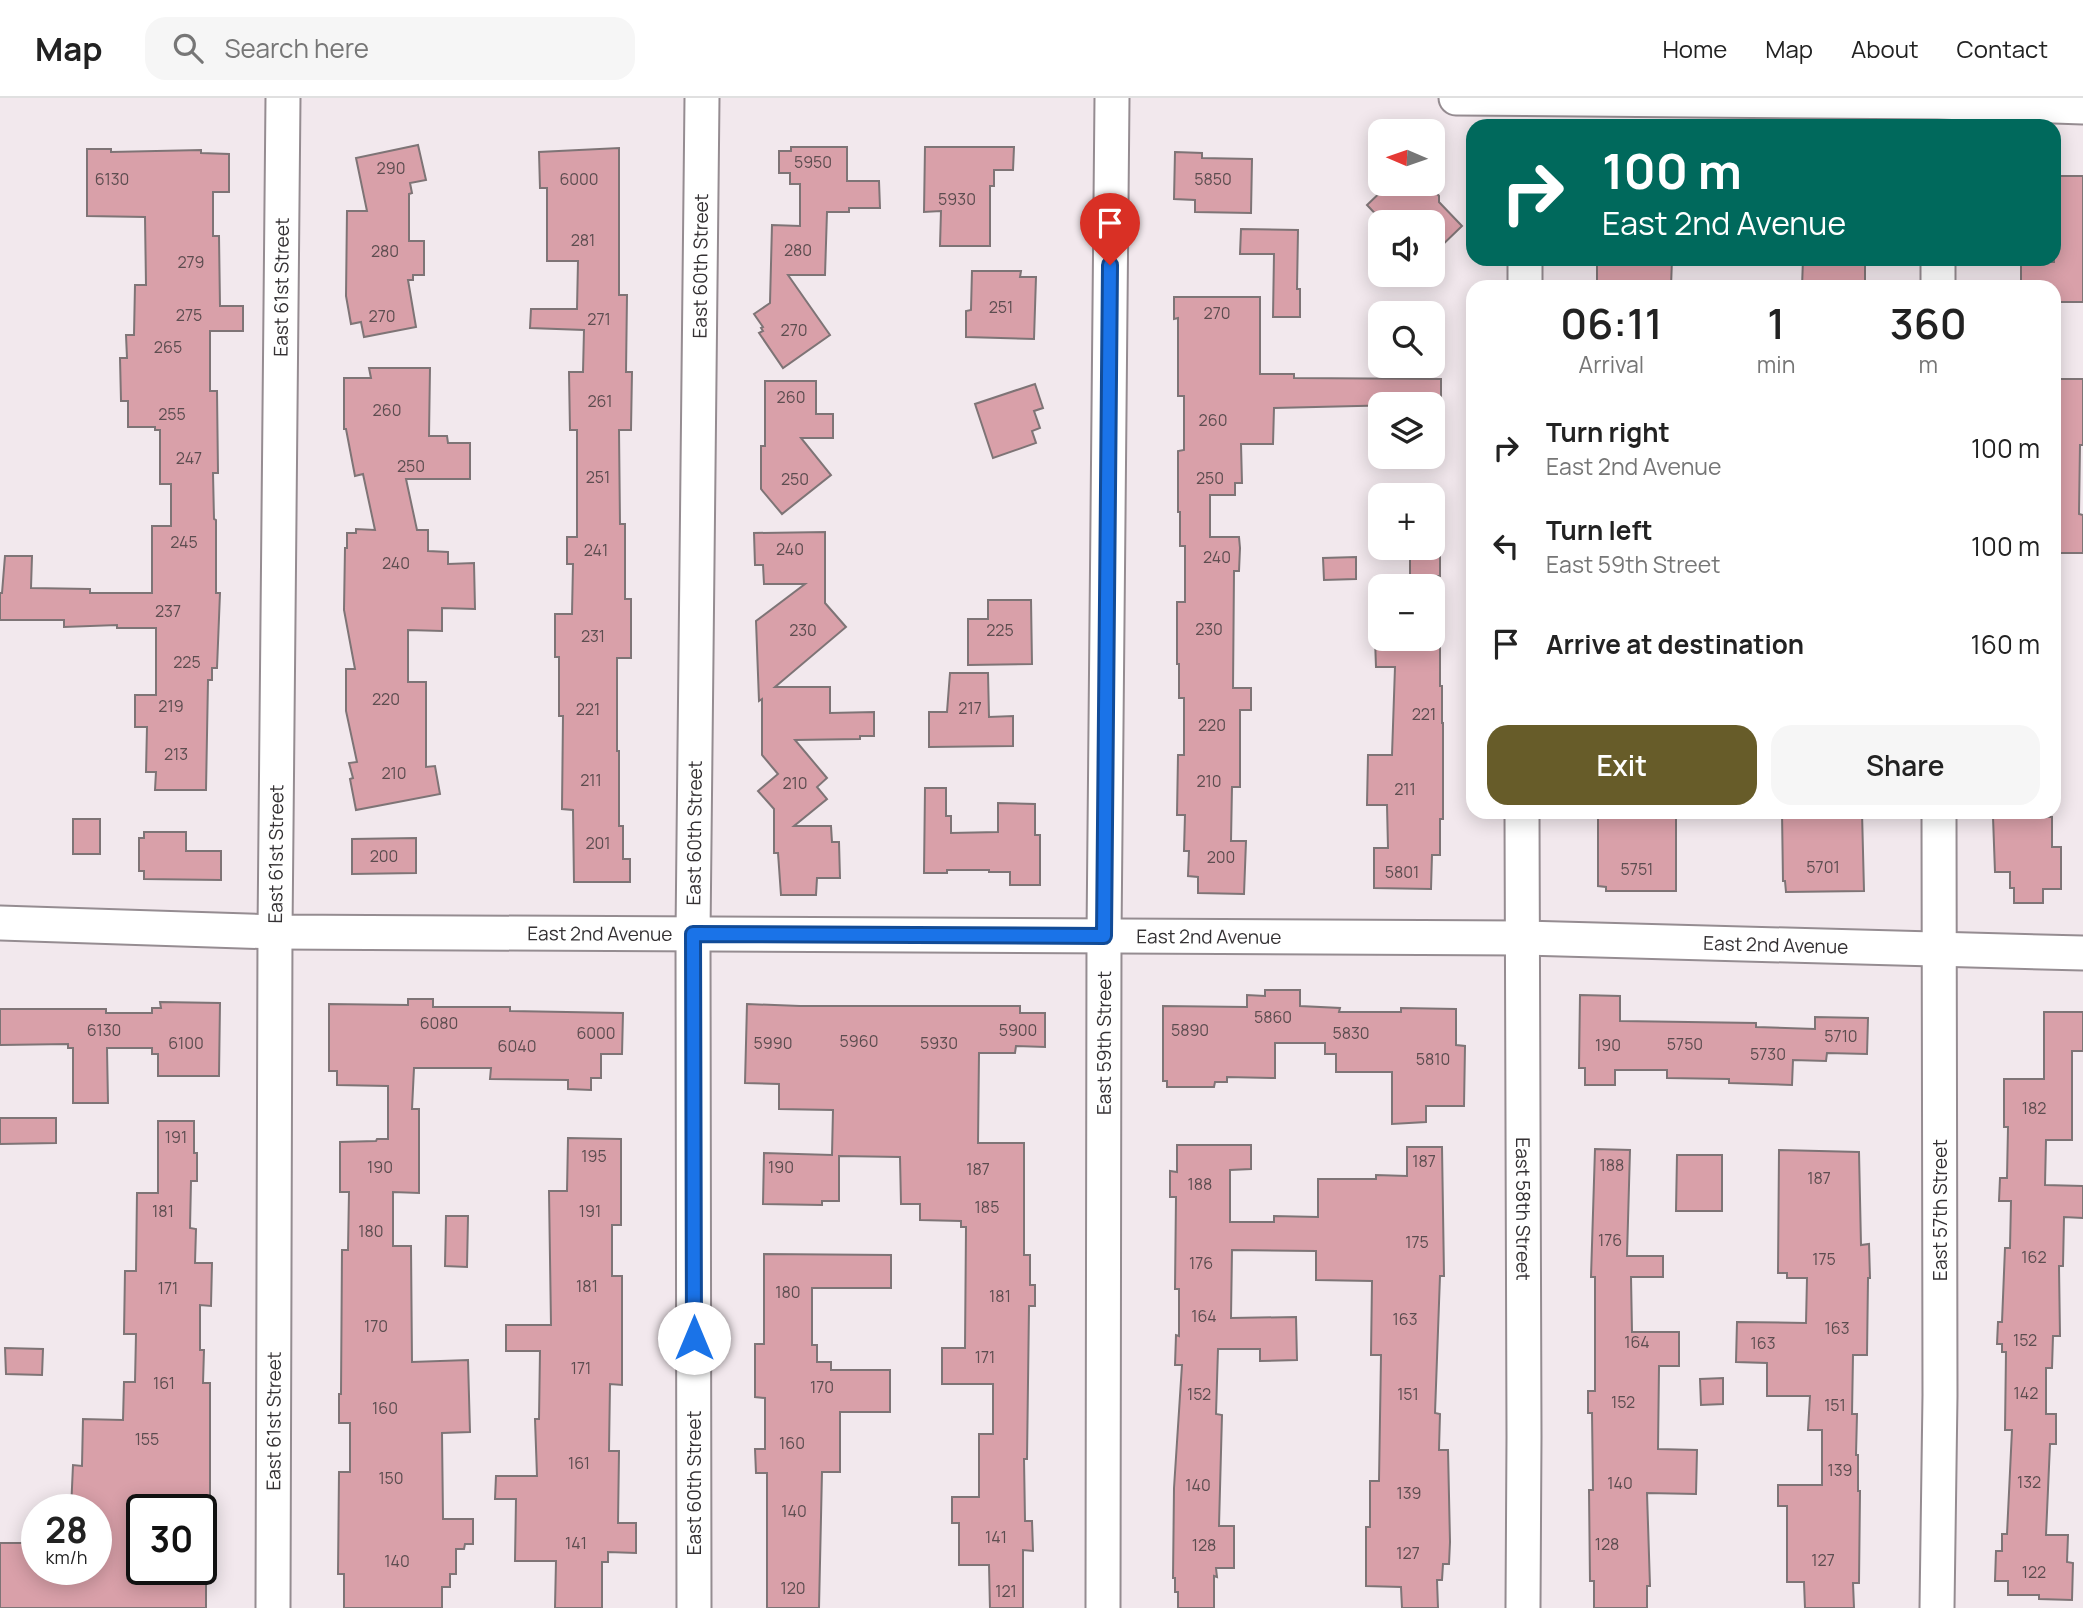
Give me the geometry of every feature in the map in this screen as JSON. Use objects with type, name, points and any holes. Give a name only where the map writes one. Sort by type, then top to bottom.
[{"type":"street","name":"East 61st Street","points":[[273,1608],[275,932],[283,98]]},
{"type":"street","name":"East 60th Street","points":[[694,1608],[693,934],[702,98]]},
{"type":"street","name":"East 59th Street","points":[[1103,1608],[1104,936],[1112,98]]},
{"type":"street","points":[[1456,98],[1938,108],[2083,107]]},
{"type":"street","points":[[1526,98],[1526,119]]},
{"type":"street","name":"East 58th Street","points":[[1522,819],[1522,1608]]},
{"type":"street","name":"East 57th Street","points":[[1937,1608],[1940,1395],[1939,819]]},
{"type":"street","name":"East 2nd Avenue","points":[[0,923],[275,932],[1522,938],[1939,947],[2083,953]]},
{"type":"building","points":[[418,145],[426,180],[410,183],[412,193],[409,194],[409,241],[424,241],[424,275],[413,275],[413,280],[408,280],[416,327],[364,337],[361,322],[351,324],[346,296],[347,211],[367,211],[356,158]]},
{"type":"building","points":[[791,147],[847,147],[847,181],[879,181],[880,208],[849,208],[849,212],[827,212],[825,275],[788,275],[830,335],[783,368],[759,333],[763,331],[763,327],[754,314],[770,303],[772,225],[800,226],[800,184],[790,184],[790,173],[779,173],[779,151],[791,151]]},
{"type":"building","points":[[925,147],[1014,147],[1013,170],[994,170],[994,186],[990,186],[990,246],[940,246],[941,211],[924,212]]},
{"type":"building","points":[[619,148],[619,295],[627,295],[626,372],[632,372],[631,430],[619,430],[620,524],[625,524],[625,599],[631,599],[631,658],[617,658],[617,751],[619,826],[623,826],[623,859],[630,859],[630,882],[574,882],[573,810],[562,809],[563,716],[559,716],[559,657],[555,657],[555,614],[572,614],[573,564],[567,564],[567,537],[577,537],[577,430],[570,430],[569,372],[583,372],[584,330],[530,328],[531,309],[577,309],[578,261],[547,261],[547,188],[540,188],[539,152]]},
{"type":"building","points":[[87,149],[111,149],[111,152],[201,150],[201,153],[229,154],[229,192],[213,192],[213,236],[219,236],[220,306],[243,306],[243,331],[210,331],[210,391],[217,391],[218,473],[213,473],[216,593],[220,593],[217,668],[212,668],[212,680],[208,680],[206,790],[155,790],[156,772],[146,772],[147,727],[135,727],[135,695],[156,695],[156,628],[117,628],[117,625],[64,627],[64,620],[0,620],[0,593],[5,556],[32,556],[31,588],[90,589],[90,593],[152,593],[152,526],[171,526],[171,484],[160,484],[160,430],[155,430],[155,427],[128,427],[128,401],[121,401],[120,358],[127,358],[126,335],[134,335],[135,285],[146,285],[145,217],[87,216]]},
{"type":"building","points":[[1175,152],[1202,153],[1202,158],[1252,159],[1251,213],[1195,212],[1195,200],[1174,199]]},
{"type":"building","points":[[2061,176],[2083,176],[2083,302],[2061,302],[2061,280],[2021,280],[2021,266],[2061,266]]},
{"type":"building","points":[[1376,196],[1439,196],[1439,202],[1462,226],[1445,242],[1445,210],[1372,210],[1367,205]]},
{"type":"building","points":[[1241,229],[1298,230],[1297,289],[1300,289],[1300,317],[1273,317],[1274,254],[1240,254]]},
{"type":"building","points":[[1597,266],[1672,266],[1671,280],[1597,280]]},
{"type":"building","points":[[1803,266],[1865,266],[1865,280],[1802,280]]},
{"type":"building","points":[[972,271],[1021,271],[1020,277],[1036,277],[1034,339],[966,337],[966,311],[971,310]]},
{"type":"building","points":[[1174,297],[1260,297],[1260,374],[1294,374],[1294,378],[1441,379],[1441,392],[1368,392],[1368,406],[1274,408],[1273,444],[1241,444],[1242,483],[1235,483],[1235,495],[1210,495],[1210,537],[1239,537],[1240,548],[1239,571],[1234,571],[1233,688],[1251,688],[1251,710],[1240,710],[1240,787],[1232,787],[1231,841],[1246,841],[1244,894],[1198,893],[1198,877],[1188,876],[1189,851],[1184,851],[1185,815],[1177,815],[1178,755],[1184,755],[1184,698],[1179,698],[1177,602],[1185,602],[1185,546],[1180,546],[1178,512],[1178,451],[1184,450],[1184,396],[1178,396],[1178,318],[1174,319]]},
{"type":"building","points":[[369,368],[430,368],[429,436],[447,436],[448,443],[470,443],[470,479],[406,479],[417,530],[428,530],[428,551],[448,552],[448,564],[474,563],[475,609],[442,608],[442,631],[408,630],[408,682],[426,682],[426,767],[435,766],[440,794],[356,810],[349,763],[357,762],[346,711],[346,669],[355,669],[344,610],[345,548],[347,533],[356,533],[356,529],[375,530],[363,474],[355,476],[344,429],[344,378],[371,378]]},
{"type":"building","points":[[2061,379],[2083,379],[2079,514],[2083,515],[2083,553],[2061,553]]},
{"type":"building","points":[[765,381],[816,381],[816,414],[833,414],[833,438],[801,438],[831,475],[782,514],[761,489],[761,446],[765,446]]},
{"type":"building","points":[[1035,384],[1043,408],[1034,411],[1040,428],[1032,431],[1036,443],[993,458],[975,404]]},
{"type":"building","points":[[825,532],[825,603],[846,627],[775,687],[830,687],[830,713],[874,712],[874,736],[860,736],[860,739],[795,740],[827,778],[817,787],[827,799],[794,826],[831,826],[832,842],[839,842],[840,878],[817,878],[816,895],[781,895],[778,853],[774,853],[774,809],[758,791],[778,774],[762,755],[762,699],[759,701],[756,621],[805,584],[764,584],[763,565],[755,565],[754,533]]},
{"type":"building","points":[[1356,557],[1356,579],[1324,580],[1323,558]]},
{"type":"building","points":[[1410,560],[1440,560],[1440,574],[1410,574]]},
{"type":"building","points":[[988,600],[1031,600],[1032,664],[968,665],[968,619],[988,619]]},
{"type":"building","points":[[1375,651],[1440,651],[1443,819],[1440,819],[1440,855],[1432,855],[1431,889],[1374,888],[1374,848],[1388,848],[1387,805],[1367,805],[1368,755],[1392,755],[1395,667],[1376,667]]},
{"type":"building","points":[[950,673],[988,673],[989,717],[1013,716],[1013,746],[929,747],[929,712],[947,712]]},
{"type":"building","points":[[925,788],[946,788],[946,816],[951,816],[951,833],[998,832],[998,803],[1035,804],[1035,835],[1040,835],[1040,885],[1010,885],[1010,872],[947,870],[947,873],[924,873]]},
{"type":"building","points":[[73,819],[100,819],[100,854],[73,854]]},
{"type":"building","points":[[1598,819],[1676,819],[1676,891],[1606,891],[1606,887],[1598,886]]},
{"type":"building","points":[[1782,819],[1862,819],[1864,891],[1786,892],[1783,881]]},
{"type":"building","points":[[1993,819],[2052,819],[2052,847],[2061,847],[2061,889],[2043,889],[2043,903],[2014,903],[2010,872],[1995,872]]},
{"type":"building","points":[[144,832],[186,832],[186,851],[221,851],[221,880],[144,879],[144,871],[139,871],[139,838],[144,838]]},
{"type":"building","points":[[416,838],[416,873],[352,874],[352,839]]},
{"type":"building","points":[[1265,990],[1300,990],[1300,1006],[1340,1008],[1339,1012],[1401,1012],[1401,1008],[1456,1009],[1456,1045],[1465,1046],[1464,1106],[1426,1106],[1426,1122],[1392,1124],[1392,1072],[1336,1072],[1336,1054],[1325,1054],[1325,1043],[1275,1043],[1275,1078],[1227,1077],[1227,1082],[1215,1082],[1214,1087],[1167,1087],[1167,1081],[1163,1081],[1163,1006],[1247,1007],[1247,995],[1265,996]]},
{"type":"building","points":[[1580,995],[1620,996],[1620,1021],[1756,1023],[1756,1027],[1815,1029],[1815,1017],[1868,1018],[1867,1054],[1827,1053],[1826,1061],[1793,1060],[1792,1085],[1729,1083],[1729,1079],[1667,1078],[1667,1070],[1615,1070],[1615,1085],[1585,1085],[1585,1068],[1579,1068]]},
{"type":"building","points":[[408,999],[433,999],[433,1007],[510,1007],[510,1011],[623,1013],[622,1054],[601,1054],[601,1078],[591,1078],[591,1090],[568,1089],[568,1080],[490,1079],[491,1068],[414,1068],[412,1109],[419,1109],[419,1193],[393,1192],[393,1246],[411,1246],[412,1362],[468,1360],[470,1432],[442,1433],[443,1519],[473,1519],[473,1544],[465,1544],[464,1549],[456,1549],[456,1574],[450,1574],[450,1587],[442,1587],[442,1608],[344,1608],[344,1574],[338,1574],[339,1472],[350,1472],[350,1423],[339,1423],[339,1394],[342,1250],[348,1250],[349,1192],[340,1192],[340,1142],[388,1139],[388,1086],[337,1085],[337,1071],[329,1071],[329,1004],[408,1005]]},
{"type":"building","points":[[160,1002],[220,1003],[219,1076],[158,1076],[158,1054],[152,1054],[152,1048],[107,1048],[108,1103],[73,1103],[73,1048],[68,1048],[68,1044],[0,1045],[0,1009],[106,1009],[106,1013],[152,1013],[152,1008],[161,1008]]},
{"type":"building","points":[[747,1004],[1020,1006],[1020,1013],[1045,1013],[1045,1047],[1016,1046],[1015,1053],[979,1053],[978,1143],[1024,1143],[1024,1255],[1030,1255],[1030,1285],[1035,1285],[1035,1306],[1029,1306],[1027,1459],[1024,1459],[1025,1521],[1032,1521],[1033,1551],[1023,1550],[1023,1608],[990,1608],[989,1565],[959,1565],[959,1523],[952,1523],[952,1497],[979,1497],[979,1434],[993,1434],[993,1384],[942,1384],[942,1348],[965,1348],[966,1227],[961,1227],[961,1221],[920,1220],[920,1204],[901,1204],[900,1157],[839,1156],[839,1201],[822,1201],[822,1205],[763,1204],[764,1153],[832,1155],[833,1110],[779,1109],[779,1084],[745,1083]]},
{"type":"building","points":[[2044,1012],[2083,1012],[2083,1051],[2072,1051],[2072,1140],[2046,1140],[2045,1185],[2083,1186],[2083,1218],[2064,1217],[2063,1266],[2059,1266],[2060,1336],[2053,1336],[2052,1368],[2046,1368],[2046,1414],[2056,1414],[2056,1444],[2050,1444],[2046,1535],[2068,1535],[2067,1562],[2073,1563],[2072,1600],[2039,1599],[2039,1595],[2008,1595],[2008,1581],[1995,1581],[1996,1551],[2002,1551],[2002,1534],[2007,1534],[2012,1430],[2005,1430],[2006,1352],[2002,1352],[2002,1344],[1997,1344],[1998,1322],[2002,1322],[2005,1248],[2010,1248],[2011,1201],[1999,1201],[2000,1178],[2007,1178],[2008,1127],[2004,1127],[2004,1079],[2044,1079]]},
{"type":"building","points":[[0,1118],[56,1118],[56,1143],[0,1144]]},
{"type":"building","points":[[158,1121],[194,1121],[197,1181],[191,1181],[190,1228],[196,1229],[195,1263],[212,1263],[211,1306],[200,1305],[200,1350],[204,1350],[203,1383],[210,1383],[210,1494],[126,1494],[126,1585],[206,1585],[206,1608],[0,1608],[0,1543],[21,1543],[21,1585],[112,1585],[112,1494],[72,1494],[73,1465],[82,1466],[83,1419],[123,1420],[124,1382],[135,1382],[136,1334],[124,1334],[125,1271],[136,1271],[137,1193],[158,1193]]},
{"type":"building","points":[[568,1138],[621,1139],[621,1225],[612,1225],[612,1276],[622,1276],[622,1385],[610,1384],[609,1451],[619,1451],[618,1523],[636,1523],[636,1553],[608,1552],[608,1562],[602,1562],[602,1608],[555,1608],[556,1561],[515,1561],[516,1499],[495,1499],[496,1476],[537,1476],[535,1419],[539,1419],[540,1351],[506,1351],[506,1325],[551,1325],[549,1191],[567,1191]]},
{"type":"building","points":[[1177,1145],[1251,1145],[1251,1169],[1230,1170],[1230,1222],[1274,1222],[1274,1216],[1318,1217],[1318,1179],[1407,1176],[1407,1147],[1442,1147],[1444,1276],[1440,1276],[1435,1413],[1440,1414],[1439,1450],[1448,1450],[1450,1542],[1449,1564],[1443,1564],[1442,1580],[1437,1580],[1438,1608],[1402,1608],[1401,1587],[1366,1586],[1366,1527],[1370,1527],[1370,1481],[1379,1481],[1381,1355],[1371,1355],[1372,1281],[1316,1280],[1316,1251],[1232,1250],[1231,1318],[1296,1317],[1297,1360],[1260,1361],[1260,1349],[1218,1349],[1216,1414],[1222,1415],[1219,1526],[1234,1526],[1234,1568],[1216,1568],[1214,1608],[1178,1608],[1178,1592],[1175,1592],[1173,1578],[1174,1488],[1182,1365],[1175,1365],[1176,1335],[1179,1336],[1179,1289],[1175,1289],[1176,1197],[1170,1197],[1170,1171],[1177,1172]]},
{"type":"building","points":[[1595,1149],[1630,1150],[1627,1256],[1663,1256],[1663,1277],[1631,1277],[1632,1332],[1679,1332],[1679,1366],[1659,1366],[1658,1449],[1697,1450],[1696,1494],[1647,1493],[1650,1586],[1647,1586],[1647,1608],[1594,1608],[1594,1581],[1590,1581],[1589,1490],[1593,1490],[1592,1413],[1588,1413],[1588,1391],[1595,1391],[1595,1277],[1591,1277]]},
{"type":"building","points":[[1779,1150],[1859,1152],[1861,1245],[1869,1244],[1870,1278],[1867,1355],[1853,1355],[1852,1414],[1857,1414],[1856,1455],[1860,1491],[1859,1583],[1853,1583],[1854,1608],[1805,1608],[1804,1582],[1787,1582],[1787,1506],[1778,1506],[1778,1485],[1822,1485],[1822,1430],[1808,1430],[1810,1396],[1767,1396],[1767,1363],[1736,1362],[1737,1322],[1806,1323],[1807,1278],[1787,1278],[1787,1273],[1778,1273]]},
{"type":"building","points":[[1677,1155],[1722,1155],[1722,1211],[1676,1211]]},
{"type":"building","points":[[446,1216],[468,1216],[467,1267],[445,1266]]},
{"type":"building","points":[[764,1254],[891,1255],[891,1288],[812,1288],[812,1345],[817,1345],[817,1362],[831,1362],[831,1370],[890,1370],[890,1412],[840,1412],[840,1472],[822,1472],[819,1608],[767,1608],[767,1473],[756,1473],[755,1449],[765,1449],[765,1398],[755,1397],[755,1344],[764,1344]]},
{"type":"building","points":[[5,1348],[43,1349],[42,1375],[6,1374]]},
{"type":"building","points":[[1723,1378],[1723,1404],[1701,1405],[1700,1379]]},
{"type":"route","points":[[694,1338],[693,934],[1104,936],[1110,265]]}]
